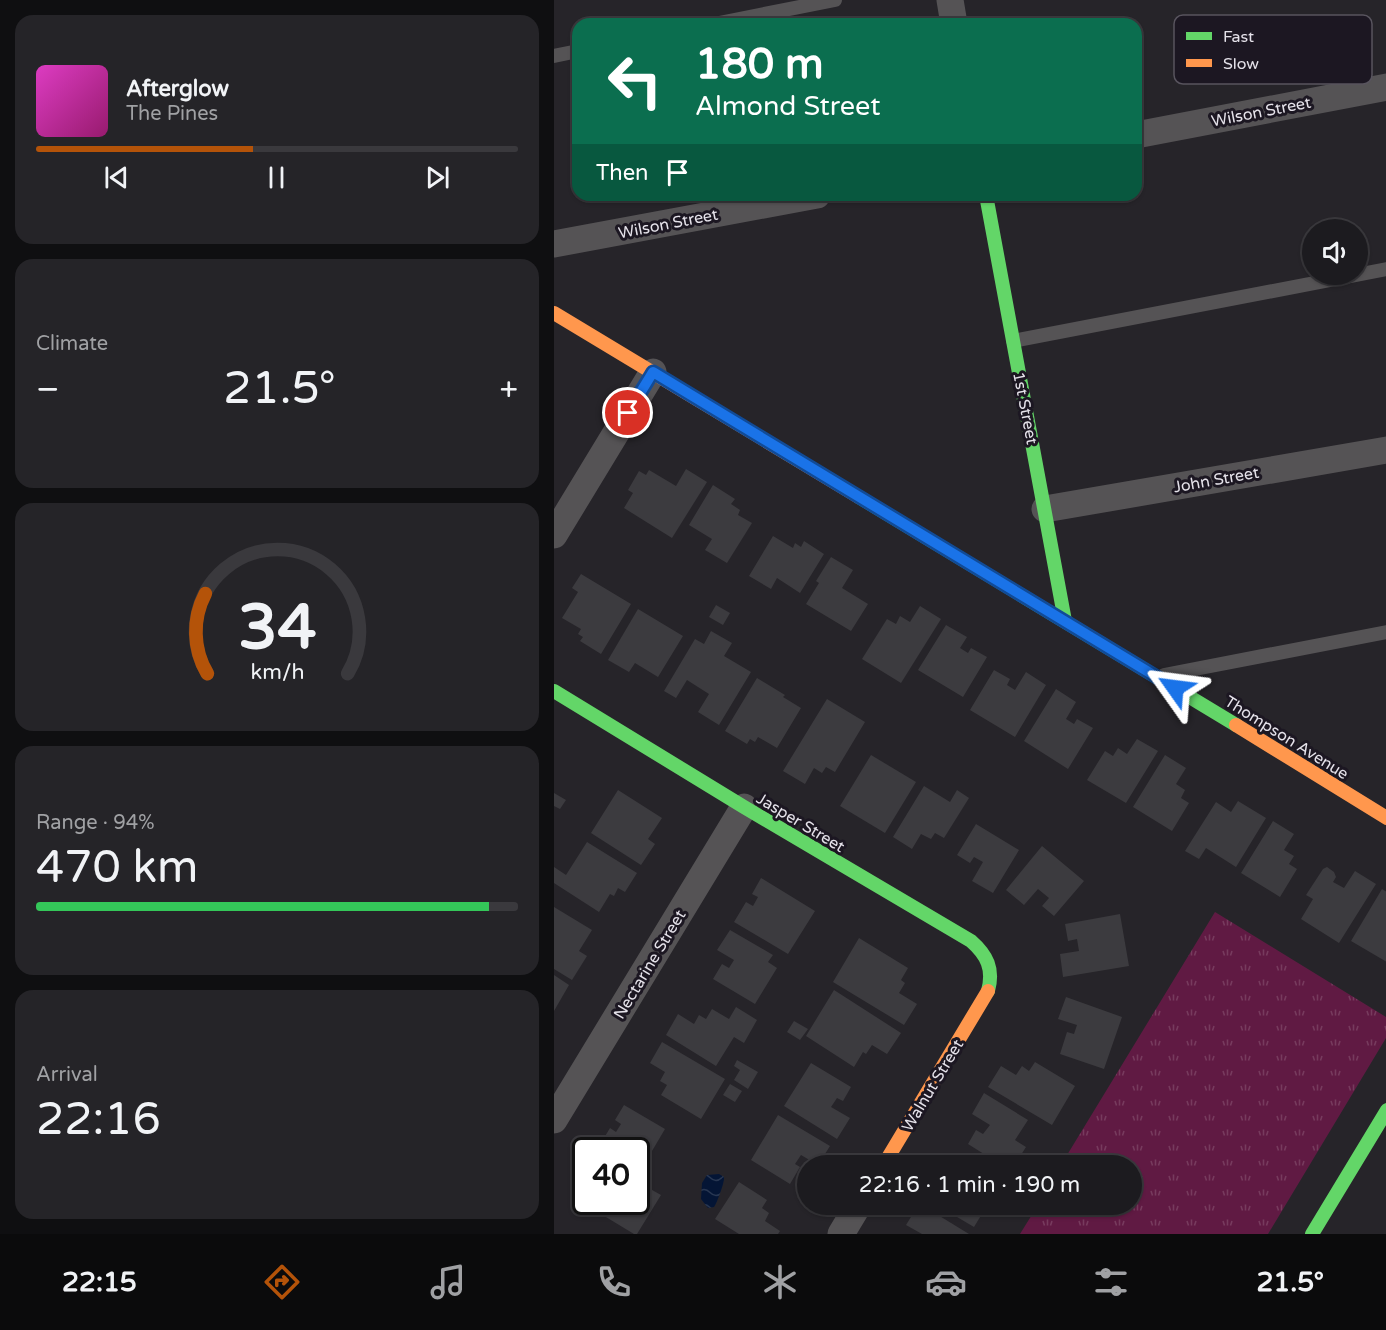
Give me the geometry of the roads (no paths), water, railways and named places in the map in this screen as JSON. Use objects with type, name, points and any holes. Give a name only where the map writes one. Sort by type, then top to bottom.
[{"type":"street","points":[[950,0],[953,18]]},
{"type":"street","name":"Wilson Street","points":[[1142,134],[1386,87]]},
{"type":"street","name":"Wilson Street","points":[[554,244],[785,201]]},
{"type":"street","name":"1st Street","points":[[987,201],[1065,621]]},
{"type":"street","name":"Thompson Avenue","points":[[554,313],[1156,676],[1386,818]]},
{"type":"street","points":[[554,535],[653,372]]},
{"type":"street","name":"John Street","points":[[1045,509],[1386,450]]},
{"type":"street","name":"Jasper Street","points":[[554,691],[961,935],[988,957],[991,981],[980,1004]]},
{"type":"street","name":"Nectarine Street","points":[[554,1120],[744,807]]},
{"type":"street","name":"Walnut Street","points":[[890,1155],[980,1004]]},
{"type":"street","points":[[1312,1234],[1386,1110]]},
{"type":"street","points":[[841,1234],[852,1215]]},
{"type":"lane","points":[[744,18],[835,0]]},
{"type":"lane","points":[[554,56],[572,52]]},
{"type":"lane","points":[[1013,341],[1386,269]]},
{"type":"lane","points":[[1156,676],[1386,632]]},
{"type":"water","points":[[719,1174],[724,1177],[722,1187],[714,1207],[708,1208],[701,1199],[702,1183],[707,1175]]}]
